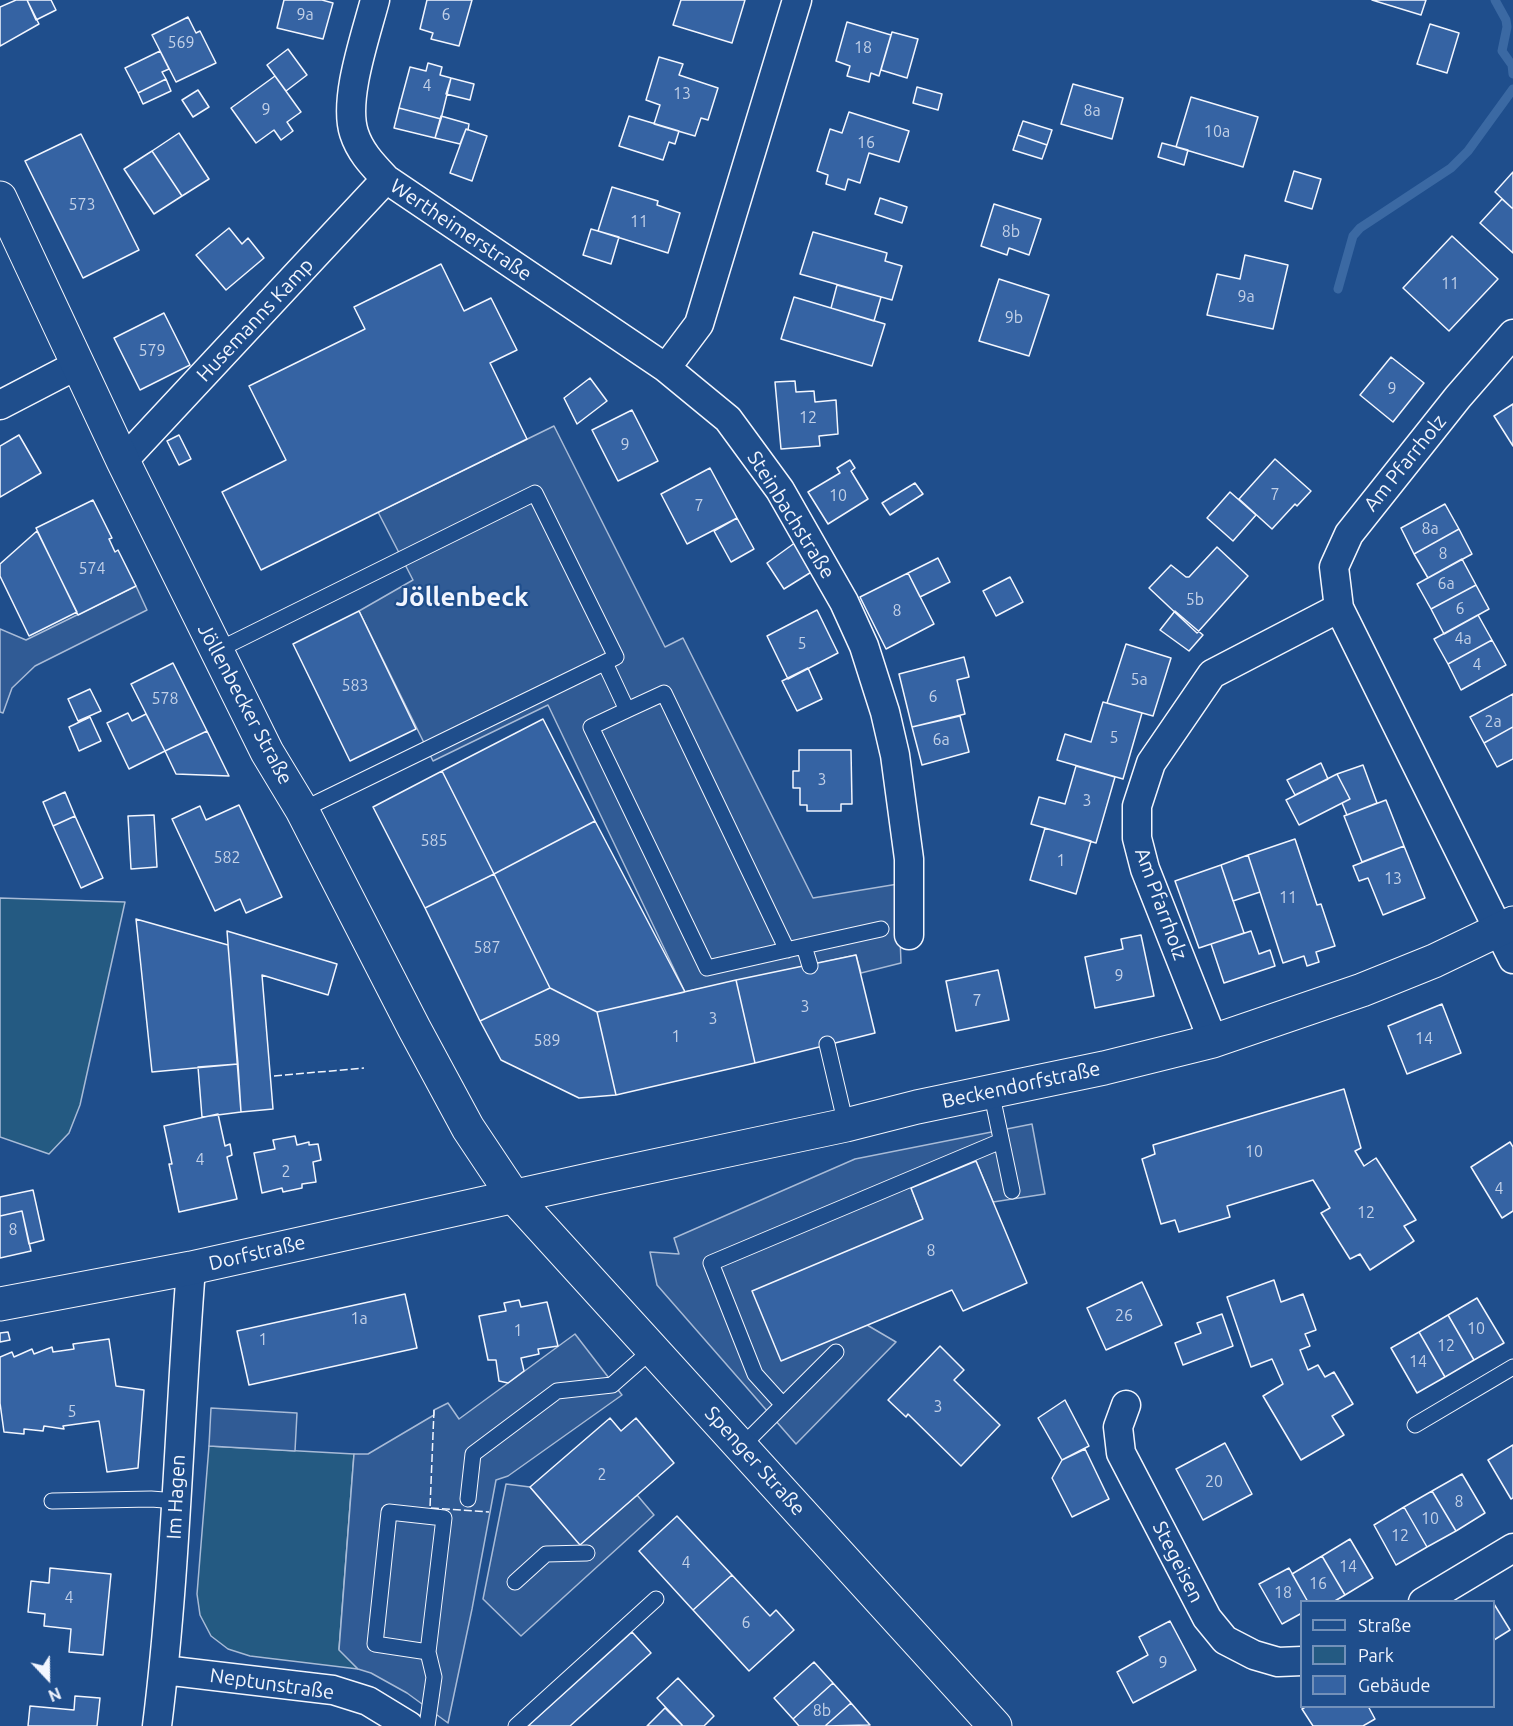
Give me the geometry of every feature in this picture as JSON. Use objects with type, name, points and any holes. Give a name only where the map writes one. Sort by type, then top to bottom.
[{"type":"main road","name":"Jöllenbecker Straße","points":[[0,198],[123,461],[267,752],[302,810],[468,1128],[514,1197]]},
{"type":"main road","name":"Beckendorfstraße","points":[[514,1197],[1104,1068],[1214,1041],[1362,990],[1434,961],[1509,938]]},
{"type":"main road","name":"Dorfstraße","points":[[0,1305],[191,1268],[514,1197]]},
{"type":"main road","name":"Spenger Straße","points":[[514,1197],[995,1726]]},
{"type":"street","name":"Wertheimerstraße","points":[[375,0],[353,85],[351,109],[354,132],[363,153],[386,179],[666,368]]},
{"type":"street","points":[[666,368],[699,324],[797,0]]},
{"type":"street","name":"Husemanns Kamp","points":[[123,461],[386,179]]},
{"type":"street","name":"Am Pfarrholz","points":[[1509,938],[1339,608],[1334,567],[1349,534],[1458,397],[1513,334]]},
{"type":"street","points":[[0,405],[79,364]]},
{"type":"street","name":"Steinbachstraße","points":[[666,368],[728,419],[780,490],[844,602],[864,646],[885,712],[895,755],[909,859],[909,935]]},
{"type":"street","name":"Am Pfarrholz","points":[[1214,1041],[1145,869],[1137,838],[1137,806],[1151,764],[1212,674],[1339,608]]},
{"type":"street","name":"Im Hagen","points":[[157,1726],[164,1670],[177,1501],[181,1392],[191,1268]]},
{"type":"street","name":"Stegeisen","points":[[1126,1405],[1118,1427],[1121,1453],[1207,1618],[1225,1640],[1254,1655],[1278,1662],[1300,1661]]},
{"type":"street","points":[[1426,1600],[1513,1548]]},
{"type":"street","name":"Neptunstraße","points":[[164,1670],[333,1690],[368,1701],[409,1726]]},
{"type":"lane","points":[[216,651],[535,493],[610,660],[627,710]]},
{"type":"lane","points":[[302,810],[610,660]]},
{"type":"lane","points":[[787,950],[664,693],[591,727],[707,968],[787,950],[881,928]]},
{"type":"lane","points":[[804,946],[810,966]]},
{"type":"lane","points":[[827,1044],[846,1125]]},
{"type":"lane","points":[[991,1091],[1011,1191]]},
{"type":"lane","points":[[783,1406],[755,1374],[711,1263],[1001,1141]]},
{"type":"lane","points":[[468,1499],[473,1454],[557,1391],[612,1385],[653,1349]]},
{"type":"lane","points":[[742,1446],[836,1353]]},
{"type":"lane","points":[[1415,1425],[1513,1367]]},
{"type":"lane","points":[[52,1501],[151,1499],[177,1501]]},
{"type":"lane","points":[[427,1726],[434,1677],[428,1652],[444,1518],[389,1512],[375,1644],[428,1652]]},
{"type":"lane","points":[[515,1582],[546,1554],[587,1553]]},
{"type":"lane","points":[[516,1726],[656,1599]]},
{"type":"green space","points":[[0,898],[125,902],[80,1105],[69,1133],[49,1154],[0,1137]]},
{"type":"green space","points":[[209,1446],[354,1454],[339,1649],[358,1669],[250,1656],[228,1649],[211,1636],[200,1615],[197,1594]]},
{"type":"shaded area","points":[[554,426],[665,647],[683,638],[813,898],[898,884],[901,963],[861,973],[856,955],[685,992],[548,705],[433,761],[359,611],[413,580],[378,512]]},
{"type":"shaded area","points":[[136,586],[147,610],[35,666],[12,688],[3,713],[0,712],[0,629],[26,640]]},
{"type":"shaded area","points":[[1032,1124],[1045,1194],[993,1202],[976,1161],[911,1188],[923,1219],[867,1325],[896,1342],[796,1444],[657,1285],[650,1252],[679,1254],[674,1238],[855,1159]]},
{"type":"shaded area","points":[[575,1334],[622,1395],[508,1476],[496,1480],[448,1723],[407,1693],[371,1673],[358,1669],[339,1650],[354,1454],[368,1454],[434,1415],[434,1410],[448,1403],[459,1419]]},
{"type":"shaded area","points":[[211,1408],[297,1413],[295,1451],[209,1446]]},
{"type":"shaded area","points":[[506,1484],[530,1487],[580,1544],[637,1495],[654,1515],[521,1636],[483,1599]]},
{"type":"building","points":[[16,0],[27,0],[39,24],[0,46],[0,7]]},
{"type":"building","points":[[27,0],[51,0],[56,10],[36,20]]},
{"type":"building","points":[[284,0],[322,0],[333,3],[323,39],[277,28]]},
{"type":"building","points":[[427,0],[472,0],[459,46],[431,39],[433,33],[420,29]]},
{"type":"building","points":[[681,0],[745,0],[732,43],[673,25]]},
{"type":"building","points":[[1372,0],[1426,0],[1421,15]]},
{"type":"building","points":[[188,17],[196,33],[200,31],[216,63],[176,82],[152,35]]},
{"type":"building","points":[[847,22],[891,35],[879,76],[871,73],[869,82],[847,76],[850,66],[836,61]]},
{"type":"building","points":[[1430,24],[1459,33],[1447,73],[1417,64]]},
{"type":"building","points":[[892,32],[918,39],[907,78],[881,70]]},
{"type":"building","points":[[288,49],[307,75],[286,91],[267,65]]},
{"type":"building","points":[[160,51],[169,69],[162,72],[166,79],[138,93],[125,68]]},
{"type":"building","points":[[659,57],[683,64],[679,75],[718,88],[708,120],[701,118],[695,136],[654,124],[660,105],[646,100]]},
{"type":"building","points":[[428,63],[442,67],[440,75],[451,78],[441,119],[399,108],[410,67],[426,71]]},
{"type":"building","points":[[275,76],[301,112],[287,122],[293,131],[281,140],[274,130],[256,143],[231,108]]},
{"type":"building","points":[[451,78],[474,84],[470,100],[446,94]]},
{"type":"building","points":[[166,79],[171,91],[143,104],[138,93]]},
{"type":"building","points":[[1073,84],[1123,98],[1112,139],[1061,124]]},
{"type":"building","points":[[917,87],[942,94],[938,110],[913,103]]},
{"type":"building","points":[[198,90],[209,107],[193,117],[182,100]]},
{"type":"building","points":[[1191,97],[1258,117],[1243,167],[1176,147]]},
{"type":"building","points":[[399,108],[441,119],[435,138],[394,128]]},
{"type":"building","points":[[849,112],[909,131],[899,162],[869,153],[860,183],[848,179],[845,190],[826,184],[828,175],[817,171],[830,129],[842,133]]},
{"type":"building","points":[[441,116],[469,124],[460,144],[435,138]]},
{"type":"building","points":[[629,116],[679,131],[675,144],[669,142],[663,160],[619,146]]},
{"type":"building","points":[[1023,121],[1052,130],[1047,145],[1018,135]]},
{"type":"building","points":[[466,129],[487,136],[472,181],[450,173]]},
{"type":"building","points":[[179,133],[209,179],[182,196],[152,151]]},
{"type":"building","points":[[81,134],[139,250],[83,278],[25,161]]},
{"type":"building","points":[[1018,135],[1047,145],[1042,159],[1013,150]]},
{"type":"building","points":[[1162,143],[1188,150],[1184,165],[1158,157]]},
{"type":"building","points":[[152,151],[182,196],[154,214],[124,169]]},
{"type":"building","points":[[1294,171],[1321,179],[1312,209],[1285,201]]},
{"type":"building","points":[[1513,172],[1513,209],[1495,192]]},
{"type":"building","points":[[612,187],[658,201],[657,205],[680,213],[668,253],[598,231]]},
{"type":"building","points":[[880,198],[907,207],[902,223],[875,214]]},
{"type":"building","points":[[1502,199],[1513,209],[1513,253],[1480,223]]},
{"type":"building","points":[[994,204],[1041,219],[1029,255],[1009,248],[1007,255],[981,246]]},
{"type":"building","points":[[229,228],[242,244],[248,238],[264,258],[226,290],[196,255]]},
{"type":"building","points":[[591,229],[619,237],[611,264],[583,255]]},
{"type":"building","points":[[813,232],[887,253],[885,261],[902,266],[892,300],[800,274]]},
{"type":"building","points":[[1452,236],[1498,279],[1449,331],[1403,288]]},
{"type":"building","points":[[1245,255],[1288,265],[1273,329],[1207,315],[1217,274],[1240,279]]},
{"type":"building","points":[[441,264],[464,311],[491,298],[517,350],[490,363],[527,439],[261,570],[222,492],[286,460],[249,386],[365,329],[354,307]]},
{"type":"building","points":[[999,279],[1049,295],[1029,356],[979,341]]},
{"type":"building","points":[[837,285],[881,297],[874,321],[831,308]]},
{"type":"building","points":[[794,297],[885,324],[872,366],[781,339]]},
{"type":"building","points":[[164,313],[190,365],[140,390],[114,338]]},
{"type":"building","points":[[1391,357],[1424,383],[1393,422],[1360,395]]},
{"type":"building","points":[[590,378],[607,401],[577,424],[564,398]]},
{"type":"building","points":[[795,381],[796,392],[814,391],[815,402],[836,400],[838,434],[819,436],[820,446],[781,449],[775,382]]},
{"type":"building","points":[[1513,404],[1513,446],[1494,416]]},
{"type":"building","points":[[632,410],[658,461],[618,481],[592,430]]},
{"type":"building","points":[[19,435],[41,473],[0,497],[0,446]]},
{"type":"building","points":[[179,435],[191,459],[179,465],[167,441]]},
{"type":"building","points":[[1275,459],[1311,491],[1297,506],[1295,504],[1272,529],[1239,499]]},
{"type":"building","points":[[850,460],[855,468],[851,471],[868,499],[828,524],[808,492],[840,473],[837,468]]},
{"type":"building","points":[[710,468],[737,518],[687,544],[661,494]]},
{"type":"building","points":[[915,483],[923,494],[890,515],[882,503]]},
{"type":"building","points":[[1230,492],[1256,515],[1233,541],[1207,518]]},
{"type":"building","points":[[93,500],[112,538],[109,539],[115,552],[118,550],[136,586],[78,615],[36,528]]},
{"type":"building","points":[[1445,504],[1459,529],[1414,554],[1401,528]]},
{"type":"building","points":[[737,518],[754,549],[731,562],[714,531]]},
{"type":"building","points":[[1459,529],[1472,554],[1428,578],[1414,554]]},
{"type":"building","points":[[37,531],[77,612],[29,636],[0,576],[0,564]]},
{"type":"building","points":[[796,542],[813,571],[784,589],[767,563]]},
{"type":"building","points":[[1217,547],[1248,576],[1197,633],[1149,588],[1171,565],[1189,577]]},
{"type":"building","points":[[938,558],[950,582],[920,597],[908,573]]},
{"type":"building","points":[[1462,559],[1476,585],[1431,609],[1417,584]]},
{"type":"building","points":[[908,573],[934,624],[886,649],[860,597]]},
{"type":"building","points":[[1010,577],[1023,602],[996,616],[983,591]]},
{"type":"building","points":[[1476,585],[1489,609],[1444,634],[1431,609]]},
{"type":"building","points":[[817,610],[838,653],[788,679],[767,636]]},
{"type":"building","points":[[359,611],[416,729],[350,761],[293,644]]},
{"type":"building","points":[[1175,611],[1203,635],[1189,651],[1160,630]]},
{"type":"building","points":[[1478,615],[1492,640],[1448,664],[1434,639]]},
{"type":"building","points":[[1492,640],[1506,665],[1461,690],[1448,664]]},
{"type":"building","points":[[1126,644],[1171,658],[1153,716],[1107,703]]},
{"type":"building","points":[[964,657],[969,677],[957,680],[965,714],[912,727],[899,674]]},
{"type":"building","points":[[173,663],[207,731],[165,751],[131,684]]},
{"type":"building","points":[[808,668],[822,699],[797,711],[782,681]]},
{"type":"building","points":[[90,689],[101,711],[78,721],[68,699]]},
{"type":"building","points":[[1513,694],[1513,727],[1484,743],[1470,717]]},
{"type":"building","points":[[1103,702],[1142,713],[1123,779],[1057,760],[1065,734],[1091,742]]},
{"type":"building","points":[[128,713],[132,721],[146,714],[165,751],[129,769],[107,723]]},
{"type":"building","points":[[960,716],[969,752],[922,765],[912,727]]},
{"type":"building","points":[[90,717],[101,741],[79,751],[69,727]]},
{"type":"building","points":[[543,719],[595,821],[494,874],[442,771]]},
{"type":"building","points":[[1513,727],[1513,759],[1497,767],[1484,743]]},
{"type":"building","points":[[207,731],[229,776],[176,774],[165,751]]},
{"type":"building","points":[[799,750],[851,750],[852,804],[841,804],[841,811],[807,811],[807,805],[800,805],[800,788],[793,788],[793,771],[799,771]]},
{"type":"building","points":[[1321,763],[1328,779],[1295,795],[1287,780]]},
{"type":"building","points":[[1363,765],[1377,803],[1347,815],[1342,803],[1350,799],[1337,774]]},
{"type":"building","points":[[1076,766],[1115,777],[1096,843],[1031,824],[1039,797],[1065,804]]},
{"type":"building","points":[[442,771],[494,874],[425,908],[373,807]]},
{"type":"building","points":[[1337,774],[1350,799],[1299,825],[1286,800]]},
{"type":"building","points":[[65,792],[75,816],[53,826],[43,802]]},
{"type":"building","points":[[1386,800],[1404,846],[1362,862],[1344,816]]},
{"type":"building","points":[[239,805],[282,897],[246,913],[240,899],[215,911],[172,819],[200,806],[206,820]]},
{"type":"building","points":[[154,815],[157,867],[131,869],[128,816]]},
{"type":"building","points":[[75,816],[103,878],[81,888],[53,826]]},
{"type":"building","points":[[595,821],[685,992],[597,1012],[550,988],[494,874]]},
{"type":"building","points":[[1045,828],[1091,841],[1076,894],[1030,880]]},
{"type":"building","points":[[1295,839],[1317,905],[1321,904],[1335,946],[1316,952],[1319,962],[1307,966],[1304,956],[1283,963],[1248,855]]},
{"type":"building","points":[[1404,846],[1425,898],[1383,915],[1368,878],[1359,881],[1353,866]]},
{"type":"building","points":[[1248,855],[1260,892],[1233,901],[1221,865]]},
{"type":"building","points":[[1221,865],[1244,933],[1199,948],[1175,881]]},
{"type":"building","points":[[494,874],[550,988],[480,1021],[425,908]]},
{"type":"building","points":[[136,919],[228,945],[238,1064],[152,1072]]},
{"type":"building","points":[[227,931],[337,964],[328,995],[262,975],[273,1109],[241,1112]]},
{"type":"building","points":[[1251,931],[1259,954],[1270,950],[1275,966],[1224,983],[1211,944]]},
{"type":"building","points":[[1141,935],[1154,996],[1095,1008],[1085,957],[1123,949],[1121,939]]},
{"type":"building","points":[[856,955],[875,1033],[755,1063],[736,980]]},
{"type":"building","points":[[998,970],[1009,1020],[956,1031],[946,981]]},
{"type":"building","points":[[736,980],[755,1063],[616,1095],[597,1012]]},
{"type":"building","points":[[550,988],[597,1012],[616,1095],[579,1098],[501,1060],[480,1021]]},
{"type":"building","points":[[1442,1004],[1461,1053],[1407,1074],[1388,1026]]},
{"type":"building","points":[[238,1064],[241,1112],[202,1117],[198,1067]]},
{"type":"building","points":[[1344,1089],[1361,1148],[1355,1151],[1364,1166],[1376,1158],[1416,1220],[1404,1226],[1414,1241],[1370,1270],[1360,1254],[1350,1259],[1321,1213],[1330,1208],[1313,1180],[1227,1206],[1230,1217],[1179,1232],[1175,1220],[1161,1224],[1142,1159],[1155,1154],[1153,1145]]},
{"type":"building","points":[[218,1114],[225,1146],[230,1144],[232,1155],[227,1157],[237,1199],[179,1212],[164,1126]]},
{"type":"building","points":[[295,1136],[297,1145],[309,1142],[309,1145],[318,1144],[321,1160],[313,1162],[316,1182],[302,1184],[302,1188],[283,1192],[282,1188],[262,1193],[254,1153],[275,1149],[273,1140]]},
{"type":"building","points":[[1510,1142],[1513,1147],[1513,1211],[1502,1218],[1471,1167]]},
{"type":"building","points":[[976,1161],[1027,1283],[963,1311],[952,1290],[781,1361],[752,1291],[923,1219],[911,1188]]},
{"type":"building","points":[[33,1190],[44,1240],[29,1244],[22,1211],[0,1216],[0,1197]]},
{"type":"building","points":[[22,1211],[31,1251],[0,1258],[0,1216]]},
{"type":"building","points":[[1274,1280],[1281,1302],[1303,1294],[1316,1330],[1305,1334],[1310,1346],[1300,1350],[1308,1370],[1318,1365],[1325,1377],[1334,1372],[1353,1404],[1332,1416],[1344,1435],[1301,1460],[1263,1396],[1283,1384],[1272,1359],[1251,1367],[1227,1297]]},
{"type":"building","points":[[1142,1282],[1162,1325],[1106,1350],[1087,1308]]},
{"type":"building","points":[[405,1294],[417,1348],[249,1385],[237,1331]]},
{"type":"building","points":[[1477,1298],[1504,1343],[1474,1360],[1448,1315]]},
{"type":"building","points":[[519,1300],[521,1307],[547,1302],[558,1346],[538,1349],[539,1354],[521,1358],[524,1371],[508,1383],[499,1381],[496,1360],[488,1360],[479,1316],[506,1311],[504,1303]]},
{"type":"building","points":[[1222,1314],[1233,1346],[1183,1365],[1175,1343],[1201,1333],[1197,1323]]},
{"type":"building","points":[[1448,1315],[1474,1360],[1445,1377],[1419,1332]]},
{"type":"building","points":[[8,1332],[10,1340],[0,1342],[0,1333]]},
{"type":"building","points":[[1419,1332],[1445,1377],[1417,1393],[1391,1348]]},
{"type":"building","points":[[109,1339],[116,1386],[144,1390],[138,1468],[107,1472],[99,1421],[63,1426],[64,1429],[44,1426],[43,1431],[24,1429],[24,1434],[4,1432],[0,1403],[0,1357],[12,1352],[14,1357],[32,1349],[34,1354],[52,1347],[53,1352],[74,1349],[73,1344]]},
{"type":"building","points":[[940,1346],[964,1370],[954,1380],[1000,1425],[961,1466],[908,1414],[906,1417],[888,1400]]},
{"type":"building","points":[[1065,1400],[1089,1446],[1062,1460],[1038,1418]]},
{"type":"building","points":[[610,1418],[621,1431],[636,1418],[674,1463],[580,1545],[530,1487]]},
{"type":"building","points":[[1225,1443],[1252,1494],[1203,1520],[1176,1469]]},
{"type":"building","points":[[1513,1445],[1513,1498],[1511,1499],[1488,1460]]},
{"type":"building","points":[[1085,1449],[1109,1499],[1072,1517],[1052,1478],[1062,1460]]},
{"type":"building","points":[[1462,1474],[1485,1513],[1456,1531],[1432,1491]]},
{"type":"building","points":[[1432,1491],[1456,1531],[1427,1547],[1404,1507]]},
{"type":"building","points":[[1404,1507],[1427,1547],[1396,1565],[1374,1525]]},
{"type":"building","points":[[677,1516],[732,1575],[693,1610],[639,1551]]},
{"type":"building","points":[[1350,1539],[1373,1578],[1345,1595],[1322,1556]]},
{"type":"building","points":[[1322,1556],[1345,1595],[1336,1600],[1307,1600],[1292,1574]]},
{"type":"building","points":[[50,1568],[111,1574],[103,1655],[69,1652],[71,1629],[44,1626],[45,1614],[28,1612],[31,1581],[49,1583]]},
{"type":"building","points":[[1289,1568],[1307,1600],[1300,1600],[1300,1614],[1282,1624],[1259,1584]]},
{"type":"building","points":[[732,1575],[770,1616],[776,1610],[794,1630],[749,1671],[693,1610]]},
{"type":"building","points":[[1495,1606],[1510,1630],[1495,1639]]},
{"type":"building","points":[[1170,1621],[1196,1670],[1133,1703],[1117,1672],[1148,1655],[1139,1637]]},
{"type":"building","points":[[632,1632],[651,1653],[570,1726],[528,1726]]},
{"type":"building","points":[[814,1662],[833,1683],[793,1719],[774,1698]]},
{"type":"building","points":[[678,1678],[714,1716],[704,1726],[683,1726],[657,1698]]},
{"type":"building","points":[[833,1683],[851,1703],[825,1726],[799,1726],[793,1719]]},
{"type":"building","points":[[75,1696],[100,1698],[97,1726],[28,1726],[30,1706],[74,1710]]},
{"type":"building","points":[[851,1703],[870,1725],[825,1726]]},
{"type":"building","points":[[665,1708],[683,1726],[647,1726]]},
{"type":"building","points":[[1369,1708],[1375,1719],[1363,1726],[1313,1726],[1302,1709]]},
{"type":"waterway","points":[[1495,0],[1506,20],[1507,27],[1502,51],[1512,65],[1513,74]]},
{"type":"waterway","points":[[1338,289],[1353,236],[1360,228],[1451,168],[1468,151],[1513,89]]},
{"type":"fence","points":[[274,1076],[364,1068]]},
{"type":"fence","points":[[434,1410],[430,1508],[489,1512]]},
{"type":"district","name":"Jöllenbeck","points":[[462,597]]}]
